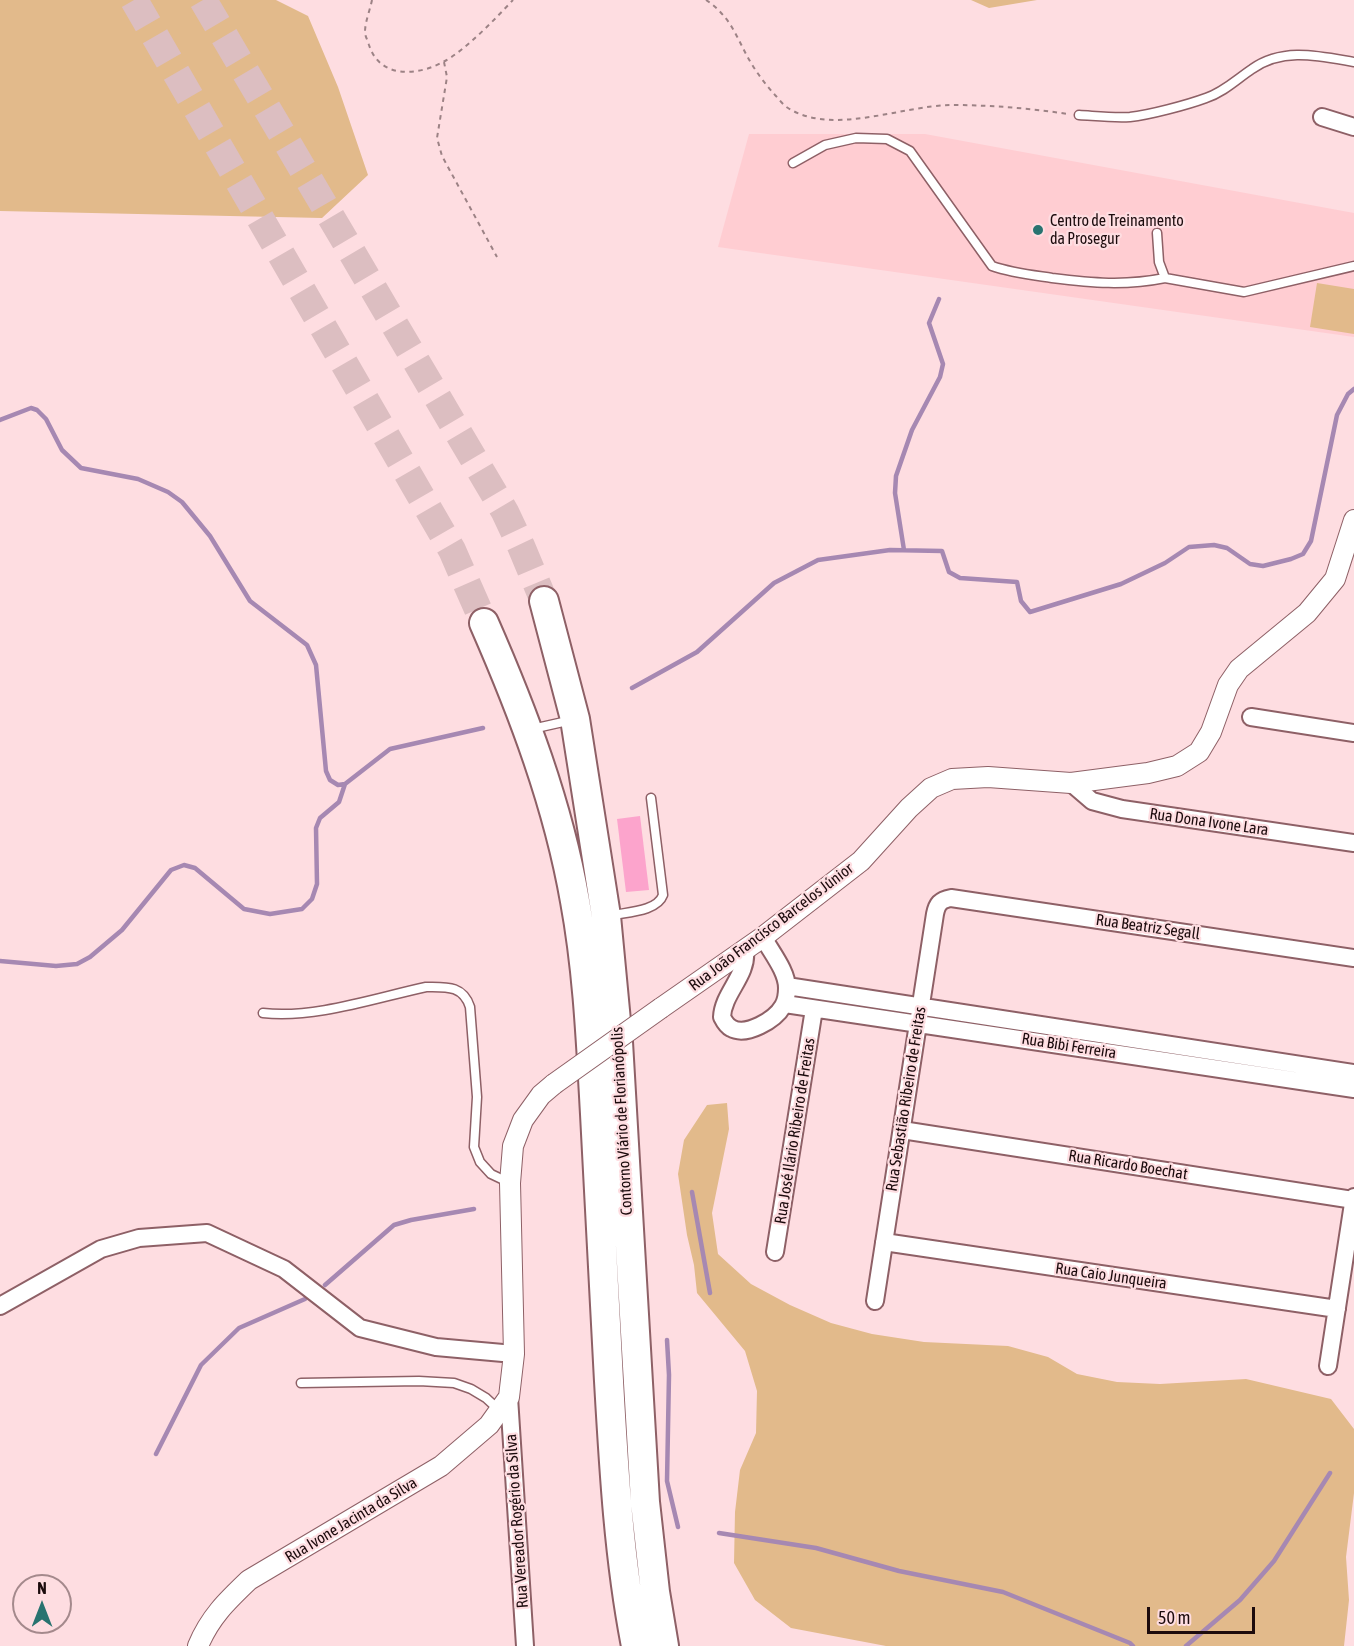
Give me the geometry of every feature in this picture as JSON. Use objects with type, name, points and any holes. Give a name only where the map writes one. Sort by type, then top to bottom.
[{"type":"highway","name":"Contorno Viário de Florianópolis","points":[[544,601],[575,719],[606,916],[618,1042],[645,1502],[655,1592],[664,1646]]},
{"type":"highway","name":"Contorno Viário de Florianópolis","points":[[484,623],[516,696],[528,730],[562,839],[575,901],[584,963],[591,1044],[617,1492],[628,1596],[636,1646]]},
{"type":"street","points":[[1322,117],[1354,127]]},
{"type":"street","name":"Rua João Francisco Barcelos Júnior","points":[[504,1404],[514,1354],[510,1183],[513,1146],[523,1120],[541,1095],[661,1008],[745,951],[861,861],[909,808],[932,788],[952,779],[988,777],[1071,783],[1148,773],[1177,766],[1199,752],[1211,732],[1228,685],[1239,669],[1307,613],[1335,579],[1354,520]]},
{"type":"street","points":[[1251,717],[1354,733]]},
{"type":"street","name":"Rua Dona Ivone Lara","points":[[1071,783],[1092,801],[1122,809],[1354,843]]},
{"type":"street","name":"Rua Beatriz Segall","points":[[942,900],[951,898],[1354,958]]},
{"type":"street","name":"Rua Sebastião Ribeiro de Freitas","points":[[875,1301],[935,914],[942,900]]},
{"type":"street","points":[[745,951],[746,962],[722,1007],[722,1017],[730,1028],[742,1031],[769,1019],[785,1004],[787,987],[785,976],[763,937]]},
{"type":"street","name":"Rua Bibi Ferreira","points":[[787,987],[919,1015],[1230,1062],[1354,1073]]},
{"type":"street","name":"Rua Bibi Ferreira","points":[[785,1004],[814,1009],[919,1015]]},
{"type":"street","name":"Rua José Ilário Ribeiro de Freitas","points":[[776,1252],[814,1009]]},
{"type":"street","name":"Rua Bibi Ferreira","points":[[1230,1062],[1354,1089]]},
{"type":"street","name":"Rua Ricardo Boechat","points":[[902,1130],[1354,1199]]},
{"type":"street","points":[[1328,1366],[1354,1199]]},
{"type":"street","points":[[0,1306],[101,1249],[139,1238],[207,1233],[284,1269],[360,1328],[436,1347],[514,1354]]},
{"type":"street","name":"Rua Caio Junqueira","points":[[884,1242],[1337,1309]]},
{"type":"street","name":"Rua Ivone Jacinta da Silva","points":[[198,1646],[206,1628],[224,1603],[249,1580],[441,1466],[489,1425],[504,1404]]},
{"type":"street","name":"Rua Vereador Rogério da Silva","points":[[504,1404],[525,1646]]},
{"type":"lane","points":[[1079,115],[1130,117],[1208,98],[1270,58],[1292,55],[1314,56],[1354,62]]},
{"type":"lane","points":[[793,163],[825,145],[856,138],[887,139],[910,151],[992,266],[1029,275],[1099,284],[1137,283],[1165,278],[1244,292],[1354,266]]},
{"type":"lane","points":[[1156,233],[1159,262],[1165,278]]},
{"type":"lane","points":[[528,730],[575,719]]},
{"type":"lane","points":[[606,916],[652,906],[661,901],[663,895],[651,798]]},
{"type":"lane","points":[[263,1013],[279,1015],[312,1012],[426,987],[442,987],[459,991],[467,997],[470,1007],[477,1097],[474,1147],[480,1162],[491,1174],[510,1183]]},
{"type":"lane","points":[[301,1383],[419,1381],[454,1383],[504,1404]]},
{"type":"path","points":[[372,0],[365,33],[371,52],[382,67],[400,72],[423,69],[444,62],[482,32],[513,0]]},
{"type":"path","points":[[706,0],[723,15],[737,34],[759,75],[772,92],[788,108],[809,116],[862,119],[916,108],[947,105],[991,105],[1079,115]]},
{"type":"path","points":[[444,62],[447,77],[437,138],[442,156],[497,257]]},
{"type":"shaded area","points":[[0,0],[276,0],[308,16],[338,87],[368,175],[322,218],[0,211]]},
{"type":"shaded area","points":[[971,0],[1037,0],[989,8]]},
{"type":"shaded area","name":"Centro de Treinamento da Prosegur","points":[[749,134],[925,134],[1354,213],[1354,337],[718,247]]},
{"type":"shaded area","points":[[1317,283],[1354,289],[1354,334],[1310,327]]},
{"type":"shaded area","points":[[727,1103],[729,1129],[712,1213],[718,1254],[751,1284],[790,1305],[831,1323],[872,1334],[924,1342],[1008,1346],[1048,1357],[1077,1374],[1117,1382],[1160,1384],[1246,1379],[1331,1399],[1354,1429],[1354,1493],[1346,1557],[1349,1600],[1344,1646],[886,1646],[791,1628],[755,1600],[734,1563],[735,1512],[740,1470],[756,1433],[757,1391],[745,1351],[697,1293],[678,1174],[684,1140],[707,1105]]},
{"type":"building","points":[[640,816],[649,890],[626,892],[617,819]]},
{"type":"waterway","points":[[904,550],[895,493],[896,476],[912,430],[940,377],[943,364],[929,323],[939,299]]},
{"type":"waterway","points":[[632,688],[697,652],[774,583],[818,560],[890,550],[942,551],[949,572],[960,578],[1017,582],[1021,601],[1030,612],[1121,584],[1165,563],[1189,547],[1214,545],[1227,548],[1250,564],[1263,566],[1291,559],[1303,554],[1311,541],[1337,415],[1348,394],[1354,389]]},
{"type":"waterway","points":[[0,420],[31,408],[37,410],[46,419],[62,450],[81,468],[138,479],[168,492],[182,502],[210,536],[250,601],[307,645],[316,665],[326,771],[330,780],[338,785],[345,784]]},
{"type":"waterway","points":[[0,961],[56,966],[77,964],[90,957],[122,930],[171,870],[184,865],[195,868],[244,909],[270,914],[302,909],[312,899],[317,884],[316,828],[320,818],[339,802],[345,784],[390,749],[483,728]]},
{"type":"waterway","points":[[692,1192],[710,1293]]},
{"type":"waterway","points":[[325,1285],[394,1225],[474,1209]]},
{"type":"waterway","points":[[156,1454],[201,1365],[239,1328],[305,1299]]},
{"type":"waterway","points":[[667,1340],[669,1375],[667,1481],[678,1527]]},
{"type":"waterway","points":[[1186,1646],[1240,1600],[1274,1561],[1330,1473]]},
{"type":"waterway","points":[[719,1533],[816,1548],[899,1571],[1003,1592],[1133,1646]]},
{"type":"tunnel","points":[[134,0],[452,550],[484,623]]},
{"type":"tunnel","points":[[203,0],[505,512],[544,601]]},
{"type":"place","name":"Centro de Treinamento da Prosegur","points":[[1038,230]]}]
